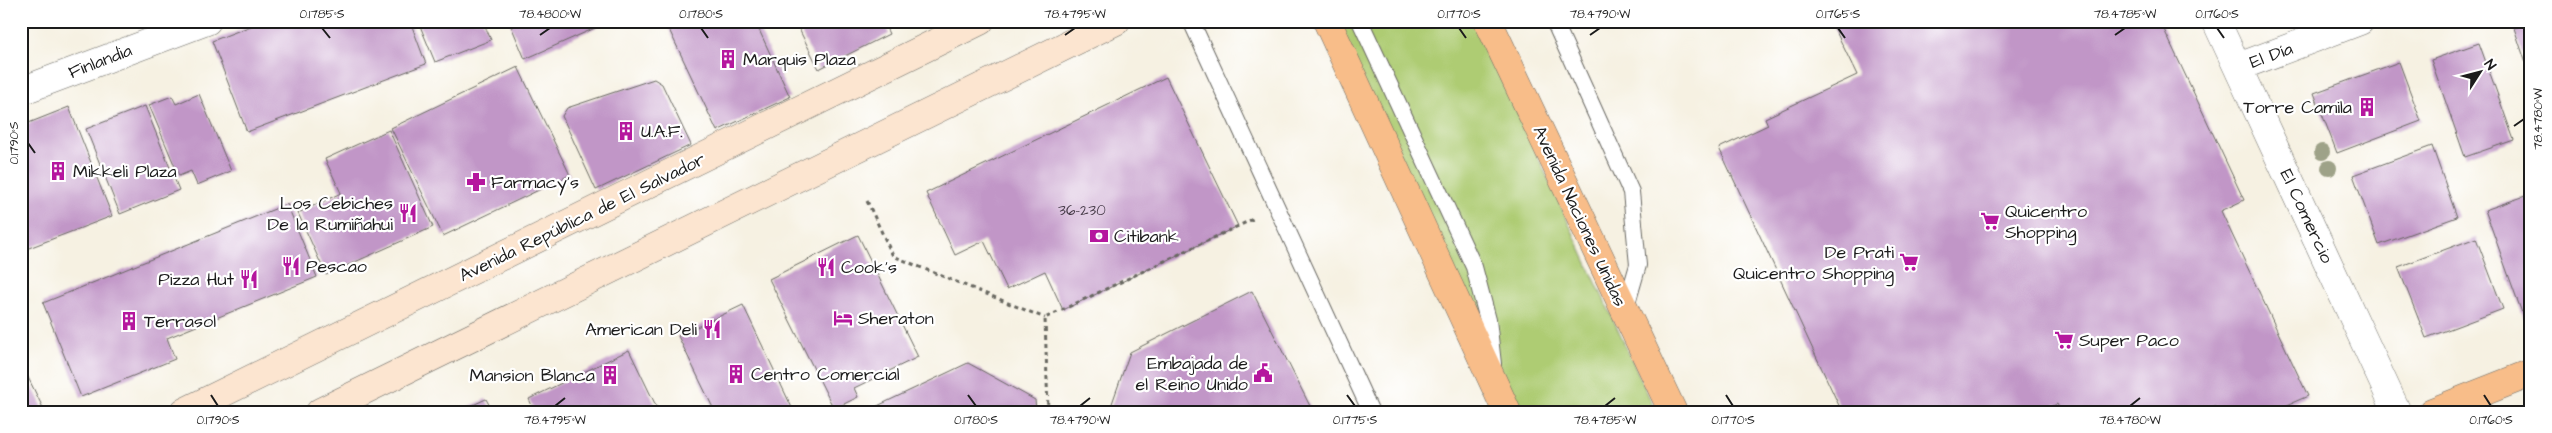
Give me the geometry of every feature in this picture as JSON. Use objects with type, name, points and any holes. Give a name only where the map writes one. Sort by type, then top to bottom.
[{"type":"main road","points":[[1327,21],[1502,400]]},
{"type":"main road","name":"Avenida Naciones Unidas","points":[[1488,21],[1625,310],[1664,399],[1673,412]]},
{"type":"main road","points":[[2432,412],[2531,373]]},
{"type":"main road","points":[[1664,399],[1688,412]]},
{"type":"street","name":"Finlandia","points":[[21,91],[207,21]]},
{"type":"street","name":"Avenida República de El Salvador","points":[[184,412],[980,21]]},
{"type":"street","points":[[320,412],[1116,21]]},
{"type":"street","name":"El Comercio","points":[[2216,21],[2397,412]]},
{"type":"street","name":"El Día","points":[[2238,67],[2360,21]]},
{"type":"lane","points":[[1191,21],[1371,412]]},
{"type":"lane","points":[[1360,21],[1474,267],[1488,320],[1502,400]]},
{"type":"lane","points":[[1554,21],[1631,192],[1638,266],[1625,310]]},
{"type":"path","points":[[866,201],[893,256],[1045,318],[1258,217]]},
{"type":"path","points":[[1045,318],[1048,412]]},
{"type":"green space","points":[[1332,21],[1475,21],[1656,412],[1507,412]]},
{"type":"building","points":[[264,21],[410,21],[426,64],[247,132],[212,41]]},
{"type":"building","points":[[418,21],[483,21],[491,40],[435,62]]},
{"type":"building","points":[[509,21],[611,21],[525,59]]},
{"type":"building","name":"Marquis Plaza","points":[[665,21],[755,21],[790,97],[717,131]]},
{"type":"building","points":[[795,21],[883,21],[889,34],[819,69]]},
{"type":"building","points":[[1776,21],[1796,21],[1780,29]]},
{"type":"building","name":"Quicentro Shopping","points":[[1831,21],[2160,21],[2244,200],[2221,211],[2308,396],[2285,406],[2287,412],[2217,412],[2214,406],[2201,412],[2061,412],[2057,404],[2040,412],[1842,412],[1719,148],[1768,125],[1765,118],[1857,75]]},
{"type":"building","points":[[2531,23],[2531,75],[2530,75],[2514,28]]},
{"type":"building","points":[[2479,43],[2514,140],[2465,157],[2431,60]]},
{"type":"building","name":"Torre Camila","points":[[2399,62],[2421,121],[2337,153],[2314,93]]},
{"type":"building","points":[[518,67],[570,175],[443,236],[391,128]]},
{"type":"building","points":[[1166,77],[1238,226],[1063,310],[1045,271],[1007,289],[984,241],[955,255],[926,193]]},
{"type":"building","name":"U.A.F.","points":[[654,79],[662,84],[691,145],[596,190],[562,116],[567,108]]},
{"type":"building","points":[[199,94],[231,171],[197,185],[191,171],[179,176],[149,105],[172,96],[176,104]]},
{"type":"building","points":[[145,106],[179,190],[120,214],[86,129]]},
{"type":"building","name":"Mikkeli Plaza","points":[[69,107],[112,216],[21,251],[21,126]]},
{"type":"building","points":[[389,130],[433,227],[326,275],[298,213],[341,193],[325,159]]},
{"type":"building","points":[[2432,146],[2457,217],[2379,245],[2353,175]]},
{"type":"building","points":[[2531,194],[2531,322],[2526,324],[2485,210]]},
{"type":"building","name":"Terrasol","points":[[287,204],[317,277],[167,338],[175,359],[81,397],[43,303]]},
{"type":"building","name":"Sheraton","points":[[858,235],[918,357],[854,388],[858,397],[834,409],[769,279]]},
{"type":"building","points":[[2476,238],[2503,309],[2426,338],[2398,267]]},
{"type":"building","points":[[1252,291],[1313,412],[1109,412],[1130,352]]},
{"type":"building","name":"Centro Comercial","points":[[743,305],[794,412],[715,412],[678,336]]},
{"type":"building","name":"Mansion Blanca","points":[[629,350],[659,412],[535,412],[529,399]]},
{"type":"building","points":[[21,363],[45,412],[21,412]]},
{"type":"building","name":"Sheraton","points":[[968,363],[1035,400],[1036,412],[870,412],[869,410]]},
{"type":"building","points":[[486,399],[493,412],[458,412]]},
{"type":"place","name":"Marquis Plaza","points":[[728,59]]},
{"type":"place","name":"Torre Camila","points":[[2367,107]]},
{"type":"place","name":"U.A.F.","points":[[626,131]]},
{"type":"place","name":"Mikkeli Plaza","points":[[58,171]]},
{"type":"place","name":"Farmacy’s","points":[[476,182]]},
{"type":"place","name":"Los Cebiches De la Rumiñahui","points":[[408,213]]},
{"type":"place","name":"Quicentro Shopping","points":[[1990,221]]},
{"type":"place","name":"Citibank","points":[[1099,236]]},
{"type":"place","name":"De Prati Quicentro Shopping","points":[[1909,262]]},
{"type":"place","name":"Pescao","points":[[291,266]]},
{"type":"place","name":"Cook's","points":[[826,267]]},
{"type":"place","name":"Pizza Hut","points":[[249,279]]},
{"type":"place","name":"Sheraton","points":[[843,318]]},
{"type":"place","name":"Terrasol","points":[[129,321]]},
{"type":"place","name":"American Deli","points":[[712,329]]},
{"type":"place","name":"Super Paco","points":[[2064,340]]},
{"type":"place","name":"Embajada de el Reino Unido","points":[[1263,373]]},
{"type":"place","name":"Centro Comercial","points":[[736,374]]},
{"type":"place","name":"Mansion Blanca","points":[[610,375]]}]
